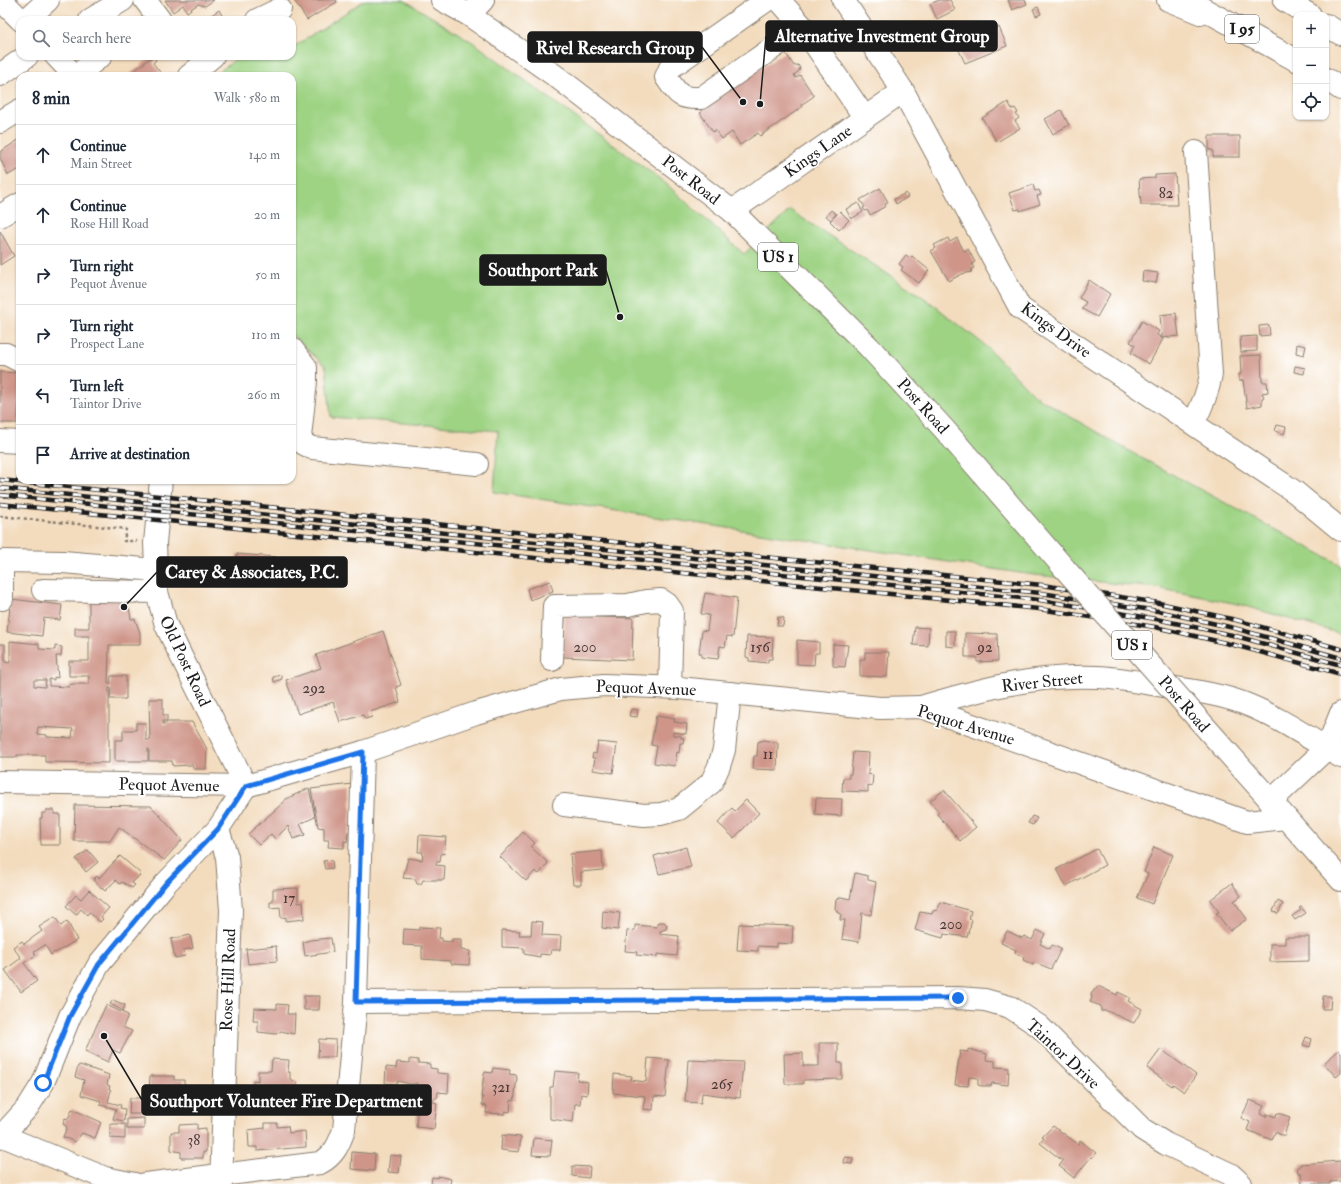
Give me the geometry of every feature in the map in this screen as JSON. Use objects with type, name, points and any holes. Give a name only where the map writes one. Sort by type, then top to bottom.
[{"type":"main road","points":[[12,15],[48,0]]},
{"type":"main road","points":[[97,16],[123,0]]},
{"type":"main road","points":[[145,0],[157,16]]},
{"type":"main road","name":"Post Road","points":[[442,0],[476,8],[557,77],[732,211],[869,347],[944,429],[1270,802],[1341,880]]},
{"type":"main road","points":[[767,0],[670,68],[666,78],[680,96],[690,99],[701,98],[803,27]]},
{"type":"main road","points":[[779,0],[803,27],[865,118]]},
{"type":"main road","name":"Kings Drive","points":[[844,0],[904,91],[1020,308],[1295,492],[1341,530]]},
{"type":"main road","points":[[1168,0],[1244,30]]},
{"type":"main road","name":"I 95","points":[[1188,0],[1293,58]]},
{"type":"main road","points":[[1284,0],[1305,12]]},
{"type":"main road","points":[[265,16],[280,9]]},
{"type":"main road","points":[[1329,27],[1341,34]]},
{"type":"main road","points":[[0,75],[22,60]]},
{"type":"main road","points":[[60,60],[72,72]]},
{"type":"main road","points":[[81,72],[96,60]]},
{"type":"main road","points":[[194,72],[208,60]]},
{"type":"main road","points":[[1329,81],[1341,89]]},
{"type":"main road","name":"Kings Lane","points":[[732,211],[904,91]]},
{"type":"main road","points":[[0,122],[16,112]]},
{"type":"main road","points":[[1193,423],[1204,402],[1211,374],[1196,152]]},
{"type":"main road","points":[[0,216],[16,206]]},
{"type":"main road","points":[[0,354],[6,354],[16,358]]},
{"type":"main road","points":[[296,354],[306,367],[297,416],[300,437],[304,444],[312,448],[477,464]]},
{"type":"main road","points":[[0,441],[16,442]]},
{"type":"main road","name":"Old Post Road","points":[[161,484],[155,544],[157,592],[166,625],[246,786]]},
{"type":"main road","points":[[2,599],[2,561],[63,562],[156,570]]},
{"type":"main road","points":[[43,590],[157,592]]},
{"type":"main road","points":[[552,660],[554,606],[628,605],[660,600],[667,604],[672,611],[670,688]]},
{"type":"main road","name":"River Street","points":[[921,707],[1000,686],[1053,678],[1096,677],[1221,695],[1244,703],[1272,717],[1334,753]]},
{"type":"main road","name":"Pequot Avenue","points":[[0,782],[246,786],[363,752],[476,713],[561,689],[604,685],[670,688],[880,708],[921,707],[1247,822],[1286,818]]},
{"type":"main road","points":[[564,805],[644,815],[661,814],[679,809],[711,783],[719,766],[724,750],[730,693]]},
{"type":"main road","points":[[1270,802],[1334,753],[1341,713]]},
{"type":"main road","points":[[145,1184],[221,1180],[320,1163],[327,1160],[338,1148],[344,1130],[356,1002],[363,752]]},
{"type":"main road","points":[[134,1184],[105,1178],[1,1137],[28,1107],[43,1083],[70,1016],[99,964],[166,883],[218,829],[246,786]]},
{"type":"main road","name":"Rose Hill Road","points":[[218,829],[227,856],[231,910],[221,1180]]},
{"type":"main road","name":"Taintor Drive","points":[[356,1002],[958,998],[985,1000],[1010,1007],[1039,1026],[1142,1129],[1166,1144],[1230,1174],[1241,1184]]},
{"type":"path","points":[[0,516],[126,529],[124,541],[140,542]]},
{"type":"green space","points":[[365,0],[404,0],[474,43],[664,182],[744,254],[790,210],[926,299],[986,346],[1035,396],[1136,455],[1341,565],[1341,634],[1238,604],[1157,588],[1026,574],[494,492],[498,431],[331,417],[326,367],[296,339],[296,72],[218,72],[235,60],[296,60],[296,45]]},
{"type":"building","points":[[165,0],[214,0],[205,6],[198,4],[187,12],[183,5],[173,12]]},
{"type":"building","points":[[294,0],[336,0],[337,2],[307,20]]},
{"type":"building","points":[[939,0],[950,0],[955,10],[937,19],[930,4]]},
{"type":"building","points":[[1008,0],[1025,0],[1027,4],[1012,10]]},
{"type":"building","points":[[1038,7],[1041,14],[1036,16],[1033,9]]},
{"type":"building","points":[[219,10],[222,16],[210,16]]},
{"type":"building","points":[[999,27],[1007,46],[965,63],[957,46]]},
{"type":"building","points":[[785,52],[794,66],[798,65],[800,68],[794,75],[796,78],[800,75],[814,96],[801,105],[802,107],[760,136],[758,133],[740,145],[732,132],[722,139],[715,130],[713,132],[700,113],[702,112],[700,109]]},
{"type":"building","points":[[148,60],[156,60],[153,63],[160,72],[133,72]]},
{"type":"building","points":[[1008,102],[1012,109],[1015,108],[1018,113],[1016,114],[1019,118],[1015,121],[1020,128],[997,142],[982,118]]},
{"type":"building","points":[[1061,110],[1069,125],[1053,134],[1045,119]]},
{"type":"building","points":[[1209,136],[1240,136],[1240,157],[1213,157],[1213,150],[1209,150]]},
{"type":"building","points":[[16,142],[16,171],[8,175],[0,158],[0,152]]},
{"type":"building","points":[[1175,174],[1177,205],[1141,205],[1139,179],[1155,178],[1155,175]]},
{"type":"building","points":[[1033,185],[1035,191],[1039,190],[1041,195],[1037,196],[1040,204],[1020,211],[1020,209],[1015,210],[1009,193]]},
{"type":"building","points":[[880,188],[888,202],[885,204],[886,206],[870,215],[867,210],[865,211],[863,208],[865,207],[860,200]]},
{"type":"building","points":[[906,193],[908,197],[896,204],[894,199]]},
{"type":"building","points":[[858,203],[863,212],[851,219],[846,209]]},
{"type":"building","points":[[831,210],[836,214],[831,220],[826,216]]},
{"type":"building","points":[[840,211],[849,220],[839,230],[830,221]]},
{"type":"building","points":[[0,231],[14,256],[0,265]]},
{"type":"building","points":[[948,238],[950,242],[957,238],[964,251],[968,249],[975,262],[972,264],[974,268],[971,270],[972,272],[962,274],[949,281],[931,251],[936,248],[934,245]]},
{"type":"building","points":[[906,255],[910,258],[912,256],[929,270],[919,283],[901,270],[903,267],[899,264]]},
{"type":"building","points":[[1143,271],[1158,273],[1156,283],[1142,281]]},
{"type":"building","points":[[1089,280],[1110,294],[1097,317],[1082,309],[1086,302],[1079,298]]},
{"type":"building","points":[[1176,313],[1179,336],[1162,338],[1160,315]]},
{"type":"building","points":[[1142,321],[1159,331],[1157,335],[1163,339],[1149,364],[1131,353],[1135,345],[1130,342]]},
{"type":"building","points":[[1269,325],[1270,335],[1260,336],[1259,326]]},
{"type":"building","points":[[1257,336],[1257,351],[1241,352],[1240,337]]},
{"type":"building","points":[[1297,344],[1306,346],[1304,355],[1296,353]]},
{"type":"building","points":[[1261,355],[1262,382],[1267,382],[1268,392],[1262,393],[1264,397],[1262,398],[1262,405],[1247,408],[1243,380],[1239,381],[1239,374],[1241,374],[1240,356]]},
{"type":"building","points":[[1295,366],[1305,368],[1304,374],[1294,372]]},
{"type":"building","points":[[0,372],[16,373],[16,423],[0,423]]},
{"type":"building","points":[[1277,425],[1286,427],[1284,434],[1275,431]]},
{"type":"building","points":[[237,554],[276,557],[275,578],[235,574]]},
{"type":"building","points":[[550,581],[553,591],[530,600],[527,589]]},
{"type":"building","points":[[705,593],[737,598],[733,637],[727,636],[725,647],[720,646],[718,659],[701,657],[701,653],[699,653],[702,630],[707,631],[709,615],[701,614]]},
{"type":"building","points":[[89,598],[123,600],[129,608],[131,619],[135,619],[140,633],[140,645],[109,645],[108,684],[110,684],[111,676],[126,676],[126,699],[110,699],[111,688],[109,688],[109,763],[45,762],[45,755],[17,755],[17,757],[0,757],[0,644],[5,644],[5,662],[10,663],[10,641],[39,644],[39,649],[55,650],[55,646],[62,647],[61,656],[56,656],[58,678],[54,677],[54,680],[49,679],[49,686],[69,687],[69,685],[73,684],[89,684],[89,676],[69,676],[69,661],[89,661],[89,636],[75,636],[75,628],[89,628]],"holes":[[[34,680],[46,680],[45,687],[34,686]],[[38,727],[73,729],[72,738],[47,737],[47,735],[37,734]]]},
{"type":"building","points":[[11,599],[62,605],[60,620],[44,618],[42,636],[7,632]]},
{"type":"building","points":[[565,616],[633,618],[632,660],[563,657]]},
{"type":"building","points":[[778,617],[784,618],[783,626],[777,626]]},
{"type":"building","points":[[915,627],[929,628],[928,646],[913,645]]},
{"type":"building","points":[[383,631],[401,685],[396,687],[400,702],[370,712],[372,717],[365,719],[363,715],[340,722],[333,702],[298,714],[286,680],[321,668],[316,655]]},
{"type":"building","points":[[946,631],[955,631],[955,647],[946,646]]},
{"type":"building","points":[[965,633],[997,634],[998,661],[977,662],[977,657],[965,657]]},
{"type":"building","points":[[747,636],[773,637],[772,659],[768,659],[768,663],[749,661],[749,658],[746,657]]},
{"type":"building","points":[[797,640],[819,642],[819,653],[815,653],[814,665],[797,664]]},
{"type":"building","points":[[833,644],[848,645],[845,667],[833,666]]},
{"type":"building","points":[[865,652],[889,652],[887,677],[860,676],[860,659],[865,659]]},
{"type":"building","points":[[281,675],[282,679],[274,682],[273,677]]},
{"type":"building","points":[[149,699],[163,699],[163,715],[167,715],[167,721],[163,721],[163,724],[166,724],[166,722],[192,722],[207,749],[206,769],[193,769],[192,765],[173,766],[172,761],[149,761],[149,749],[148,761],[115,761],[115,740],[123,740],[123,730],[136,730],[136,723],[146,723],[146,740],[150,740]]},
{"type":"building","points":[[631,709],[638,710],[637,717],[629,716]]},
{"type":"building","points":[[656,716],[675,719],[674,722],[687,724],[686,734],[673,732],[673,735],[684,738],[683,743],[680,743],[679,753],[677,752],[675,766],[654,763],[657,746],[651,745]]},
{"type":"building","points":[[764,740],[778,743],[777,770],[753,769],[754,756],[757,756],[758,742]]},
{"type":"building","points":[[598,742],[617,744],[613,773],[593,770],[595,758],[592,758],[593,753],[596,754]]},
{"type":"building","points":[[853,752],[869,753],[868,774],[873,775],[872,786],[868,785],[868,792],[842,791],[843,778],[849,778],[849,774],[851,774]]},
{"type":"building","points":[[352,784],[350,830],[348,832],[347,842],[344,841],[344,848],[328,847],[329,840],[324,840],[324,828],[318,827],[311,789]]},
{"type":"building","points":[[309,788],[315,817],[300,824],[305,835],[293,839],[288,826],[275,839],[271,834],[259,845],[248,834],[284,802],[284,800]]},
{"type":"building","points":[[944,790],[976,827],[960,841],[937,814],[939,812],[930,801]]},
{"type":"building","points":[[816,798],[842,799],[841,816],[815,814]]},
{"type":"building","points":[[746,800],[759,813],[734,838],[718,823],[732,808],[735,811]]},
{"type":"building","points":[[75,805],[151,806],[182,840],[164,860],[119,827],[110,841],[74,841]]},
{"type":"building","points":[[46,810],[54,810],[54,814],[60,814],[60,845],[41,845],[40,818],[42,818],[42,813],[46,813]]},
{"type":"building","points":[[1032,816],[1037,818],[1033,825],[1028,823]]},
{"type":"building","points":[[523,832],[535,843],[531,847],[548,863],[539,874],[535,871],[526,881],[500,857]]},
{"type":"building","points":[[419,835],[446,837],[444,854],[441,853],[440,862],[436,862],[436,865],[445,866],[444,880],[423,880],[421,884],[417,884],[415,879],[403,878],[408,858],[422,860],[423,852],[418,852]]},
{"type":"building","points":[[686,847],[691,867],[659,874],[654,856]]},
{"type":"building","points":[[1154,847],[1173,855],[1152,904],[1137,898],[1148,874],[1144,872]]},
{"type":"building","points":[[1097,849],[1105,865],[1066,886],[1057,869]]},
{"type":"building","points":[[88,850],[98,862],[86,872],[76,859]]},
{"type":"building","points":[[602,851],[603,870],[581,872],[581,885],[573,885],[570,854]]},
{"type":"building","points":[[120,856],[141,874],[132,883],[135,885],[132,888],[122,882],[120,884],[116,880],[105,891],[93,880],[97,876],[99,878]]},
{"type":"building","points":[[332,860],[333,868],[325,869],[323,861]]},
{"type":"building","points":[[855,873],[868,876],[868,880],[876,882],[871,915],[862,913],[859,942],[842,939],[845,920],[840,920],[841,914],[838,913],[835,908],[836,900],[841,897],[850,899]]},
{"type":"building","points":[[1232,883],[1241,896],[1234,901],[1247,919],[1230,931],[1216,913],[1219,912],[1210,900]]},
{"type":"building","points":[[298,888],[298,903],[303,902],[304,919],[286,921],[286,917],[281,918],[280,907],[270,908],[270,902],[273,902],[273,889]]},
{"type":"building","points":[[89,890],[109,908],[101,917],[103,919],[100,922],[89,912],[87,915],[81,909],[76,915],[66,906],[76,895],[81,899]]},
{"type":"building","points":[[1278,901],[1283,904],[1278,914],[1273,911]]},
{"type":"building","points":[[941,902],[971,911],[969,919],[972,920],[971,927],[967,937],[944,934],[943,938],[915,930],[920,912],[932,914],[933,911],[937,910]]},
{"type":"building","points":[[1301,907],[1306,913],[1295,920],[1292,916],[1301,910],[1299,908]]},
{"type":"building","points":[[603,911],[620,913],[618,930],[602,928]]},
{"type":"building","points":[[55,917],[61,926],[67,921],[77,940],[51,955],[45,945],[34,952],[36,955],[24,963],[37,981],[21,992],[5,970],[21,958],[13,947],[22,941],[24,944],[42,931],[39,927]]},
{"type":"building","points":[[532,921],[543,922],[542,935],[561,936],[560,950],[551,950],[550,955],[540,954],[540,957],[524,954],[524,948],[502,947],[502,930],[520,931],[519,935],[531,935]]},
{"type":"building","points":[[664,922],[667,925],[666,929],[660,931],[660,934],[679,936],[677,956],[657,954],[657,957],[636,955],[637,952],[625,951],[627,931],[635,930],[635,925],[657,927],[657,924]]},
{"type":"building","points":[[739,924],[793,926],[792,944],[777,943],[777,947],[758,946],[758,951],[737,950]]},
{"type":"building","points":[[419,927],[440,928],[439,938],[442,938],[442,941],[452,942],[452,939],[461,939],[461,950],[470,951],[469,965],[451,964],[451,961],[422,959],[422,946],[403,945],[404,929],[419,930]]},
{"type":"building","points":[[1037,930],[1045,934],[1040,944],[1050,949],[1052,945],[1061,949],[1051,969],[1034,962],[1033,965],[1023,960],[1024,957],[1015,953],[1016,950],[1001,943],[1007,931],[1022,938],[1024,936],[1032,940]]},
{"type":"building","points":[[190,935],[193,948],[184,950],[185,956],[175,958],[171,939]]},
{"type":"building","points":[[1285,937],[1309,937],[1309,961],[1270,962],[1270,944],[1285,944]]},
{"type":"building","points":[[331,938],[333,952],[305,956],[303,942]]},
{"type":"building","points":[[276,946],[277,961],[248,964],[246,949]]},
{"type":"building","points":[[1098,986],[1117,995],[1118,992],[1130,998],[1128,1001],[1142,1009],[1134,1023],[1107,1011],[1101,1011],[1101,1006],[1090,1002],[1092,998],[1091,994]]},
{"type":"building","points":[[304,996],[320,996],[319,1010],[304,1010]]},
{"type":"building","points":[[1323,996],[1331,996],[1330,1009],[1322,1009]]},
{"type":"building","points":[[113,1000],[125,1005],[123,1011],[110,1004]]},
{"type":"building","points":[[277,1004],[288,1005],[287,1014],[295,1014],[294,1034],[281,1031],[276,1034],[258,1032],[258,1021],[253,1021],[254,1008],[277,1009]]},
{"type":"building","points":[[106,1005],[128,1015],[123,1027],[132,1031],[120,1053],[113,1050],[108,1062],[85,1051]]},
{"type":"building","points":[[1306,1037],[1312,1039],[1310,1047],[1303,1045]]},
{"type":"building","points":[[319,1039],[336,1040],[335,1057],[318,1057]]},
{"type":"building","points":[[819,1043],[838,1043],[838,1063],[842,1063],[842,1079],[803,1080],[803,1084],[785,1084],[784,1054],[803,1053],[803,1066],[819,1066]]},
{"type":"building","points":[[968,1049],[987,1054],[986,1060],[995,1061],[995,1067],[1009,1068],[1008,1085],[992,1083],[991,1086],[982,1086],[978,1085],[978,1078],[969,1077],[968,1086],[955,1085],[960,1051],[968,1052]]},
{"type":"building","points":[[1161,1049],[1196,1075],[1184,1092],[1173,1084],[1172,1086],[1147,1068]]},
{"type":"building","points":[[1339,1050],[1341,1052],[1341,1073],[1336,1077],[1324,1063]]},
{"type":"building","points":[[648,1058],[669,1060],[665,1097],[654,1096],[653,1110],[643,1109],[645,1096],[613,1093],[614,1074],[632,1076],[631,1080],[646,1082]]},
{"type":"building","points":[[272,1059],[289,1060],[288,1072],[290,1072],[290,1079],[297,1082],[297,1086],[293,1090],[278,1089],[278,1092],[267,1092],[267,1088],[253,1087],[253,1080],[258,1081],[258,1071],[271,1071]]},
{"type":"building","points":[[410,1059],[418,1060],[418,1063],[430,1064],[430,1068],[437,1069],[437,1073],[449,1074],[448,1093],[438,1092],[437,1098],[434,1098],[433,1102],[437,1103],[434,1129],[416,1127],[418,1102],[426,1102],[427,1093],[416,1092],[417,1083],[410,1084],[397,1081],[397,1084],[385,1083],[386,1067],[396,1068],[397,1062],[410,1063]]},
{"type":"building","points":[[688,1060],[743,1062],[740,1098],[702,1093],[701,1103],[685,1102]]},
{"type":"building","points":[[80,1065],[109,1075],[107,1085],[110,1086],[109,1089],[111,1090],[108,1102],[121,1105],[120,1108],[125,1109],[124,1121],[113,1119],[116,1109],[100,1105],[101,1101],[81,1095],[84,1080],[75,1077],[78,1066]]},
{"type":"building","points":[[493,1068],[510,1070],[509,1074],[516,1075],[517,1078],[514,1101],[511,1100],[510,1112],[505,1111],[505,1114],[486,1113],[487,1106],[482,1105],[483,1097],[481,1097],[484,1074],[485,1072],[492,1073]]},
{"type":"building","points":[[555,1071],[578,1073],[577,1080],[588,1082],[587,1095],[581,1094],[580,1104],[575,1104],[573,1122],[550,1119],[550,1087],[553,1087]]},
{"type":"building","points":[[150,1076],[174,1076],[174,1080],[184,1080],[184,1084],[186,1084],[185,1101],[181,1101],[181,1106],[163,1105],[163,1093],[149,1092]]},
{"type":"building","points":[[130,1098],[144,1098],[144,1114],[129,1114]]},
{"type":"building","points":[[1250,1100],[1264,1106],[1260,1114],[1266,1117],[1267,1114],[1276,1117],[1277,1113],[1290,1117],[1284,1136],[1275,1132],[1272,1140],[1247,1130],[1250,1122],[1241,1118]]},
{"type":"building","points":[[72,1109],[101,1122],[95,1138],[82,1133],[75,1142],[63,1137],[67,1127],[63,1124],[65,1118],[68,1119]]},
{"type":"building","points":[[144,1118],[144,1129],[127,1129],[127,1119]]},
{"type":"building","points":[[265,1123],[277,1123],[277,1127],[288,1126],[289,1133],[305,1131],[306,1147],[257,1151],[257,1147],[249,1147],[248,1130],[265,1128]]},
{"type":"building","points":[[110,1124],[125,1124],[125,1139],[110,1138]]},
{"type":"building","points":[[197,1124],[197,1129],[206,1128],[206,1152],[203,1152],[203,1158],[181,1158],[181,1152],[171,1150],[171,1132],[179,1132],[179,1125]]},
{"type":"building","points":[[1053,1126],[1078,1144],[1080,1140],[1096,1153],[1074,1178],[1059,1166],[1063,1161],[1040,1143],[1044,1138],[1042,1137]]},
{"type":"building","points":[[502,1135],[521,1137],[519,1152],[501,1150]]},
{"type":"building","points":[[534,1138],[552,1140],[550,1156],[532,1155]]},
{"type":"building","points":[[352,1152],[375,1154],[374,1171],[351,1169]]},
{"type":"building","points":[[390,1155],[401,1156],[399,1173],[388,1172]]},
{"type":"building","points":[[845,1157],[853,1158],[852,1164],[844,1163]]},
{"type":"building","points":[[1340,1161],[1341,1181],[1330,1182],[1330,1184],[1302,1184],[1301,1173],[1298,1173],[1297,1167],[1300,1167],[1300,1164]]},
{"type":"building","points":[[572,1166],[590,1167],[589,1178],[572,1176]]},
{"type":"building","points":[[438,1176],[451,1179],[450,1184],[431,1184],[432,1177],[438,1178]]},
{"type":"railway","points":[[0,480],[16,482]]},
{"type":"railway","points":[[40,484],[1042,585],[1159,603],[1236,620],[1341,649]]},
{"type":"railway","points":[[0,488],[1041,593],[1158,611],[1234,628],[1341,658]]},
{"type":"railway","points":[[0,495],[1040,600],[1156,619],[1232,635],[1341,665]]},
{"type":"railway","points":[[0,504],[1039,609],[1155,627],[1230,644],[1341,674]]},
{"type":"place","name":"Rivel Research Group","points":[[743,102]]},
{"type":"place","name":"Alternative Investment Group","points":[[760,104]]},
{"type":"place","name":"Southport Park","points":[[620,317]]},
{"type":"place","name":"Carey & Associates, P.C.","points":[[124,607]]},
{"type":"place","name":"Southport Volunteer Fire Department","points":[[104,1036]]},
{"type":"route","points":[[43,1083],[70,1016],[99,964],[166,883],[218,829],[246,786],[363,752],[356,1002],[958,998]]}]
